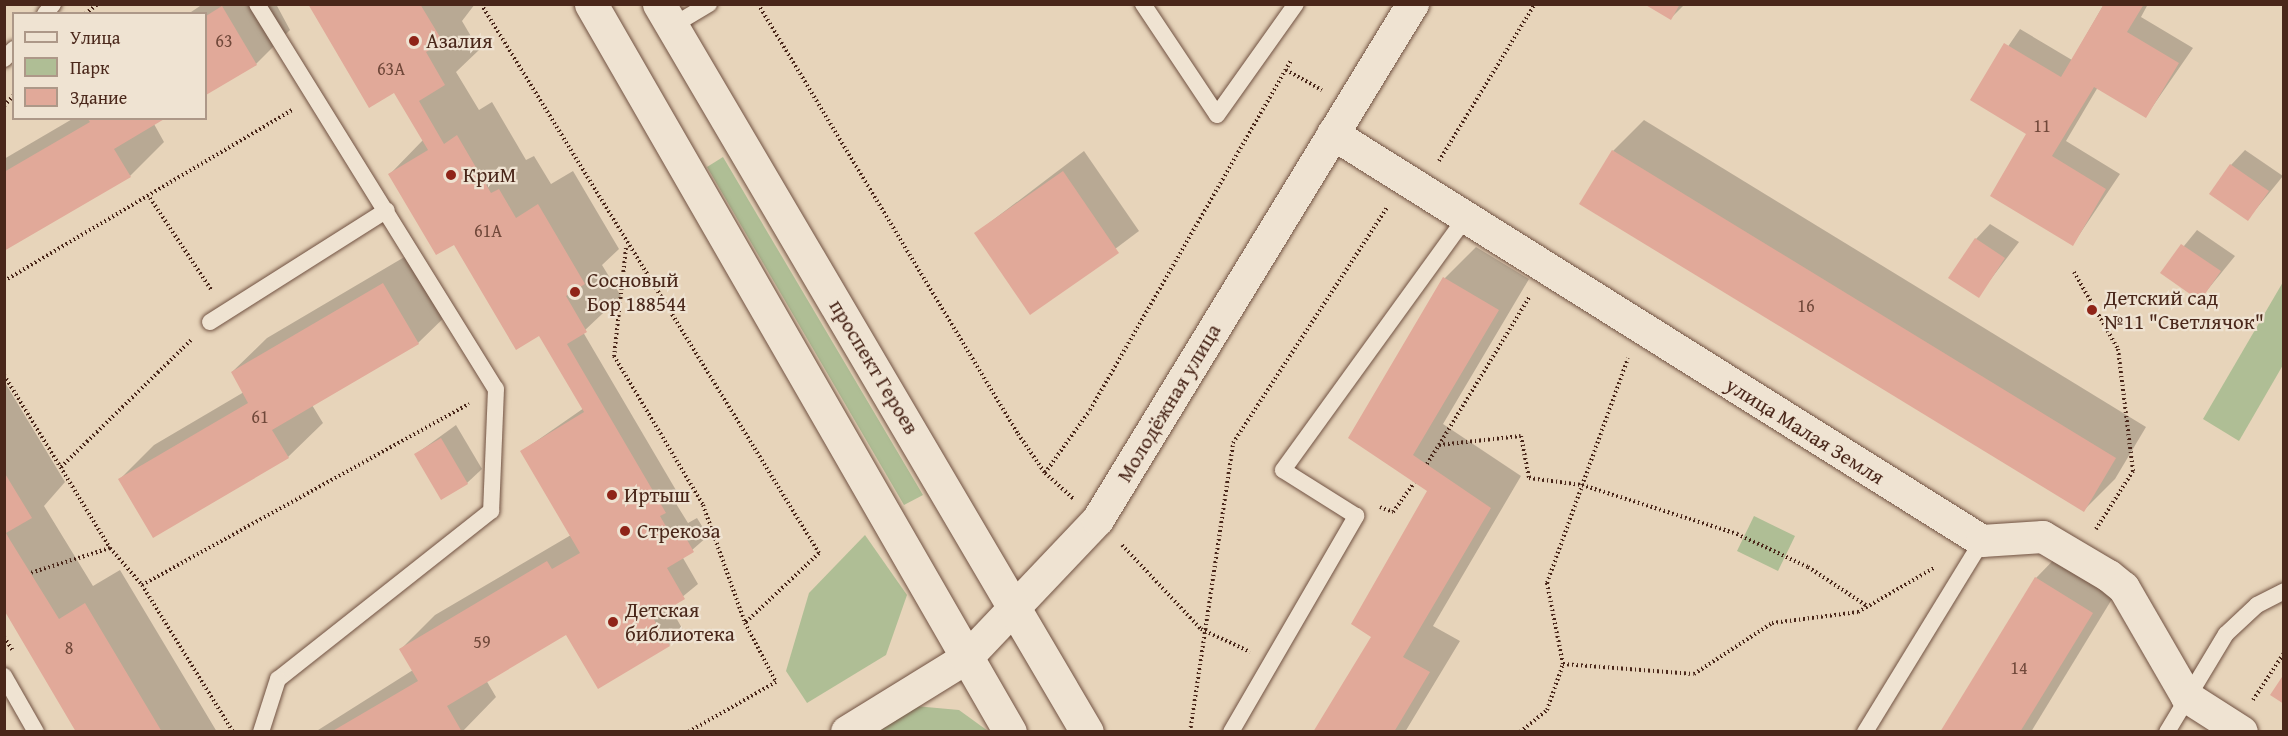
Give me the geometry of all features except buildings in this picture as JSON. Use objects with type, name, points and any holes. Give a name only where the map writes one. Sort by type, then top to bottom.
[{"type":"main road","points":[[591,4],[1010,732]]},
{"type":"main road","name":"проспект Героев","points":[[665,15],[1088,732]]},
{"type":"street","name":"Молодёжная улица","points":[[848,732],[967,658],[1017,610],[1098,520],[1413,4]]},
{"type":"street","name":"улица Малая Земля","points":[[1334,134],[1407,177],[1465,219],[1982,541]]},
{"type":"street","points":[[1982,541],[2043,537],[2124,588],[2187,697],[2239,730]]},
{"type":"lane","points":[[257,4],[387,210],[496,390],[491,511],[278,680],[261,732]]},
{"type":"lane","points":[[665,15],[709,4]]},
{"type":"lane","points":[[1143,4],[1218,115],[1296,4]]},
{"type":"lane","points":[[210,322],[387,210]]},
{"type":"lane","points":[[1231,732],[1275,663],[1356,516],[1283,470],[1465,219]]},
{"type":"lane","points":[[1865,732],[1982,541]]},
{"type":"lane","points":[[2167,732],[2226,634],[2257,605],[2283,591]]},
{"type":"lane","points":[[4,676],[36,732]]},
{"type":"path","points":[[480,4],[626,248],[819,553],[745,623]]},
{"type":"path","points":[[759,4],[1018,434]]},
{"type":"path","points":[[1190,732],[1201,629],[1233,443],[1407,177],[1442,159],[1535,4]]},
{"type":"path","points":[[1045,473],[1090,410],[1297,51]]},
{"type":"path","points":[[4,281],[150,198],[280,118]]},
{"type":"path","points":[[150,198],[226,312]]},
{"type":"path","points":[[626,248],[614,356],[703,505],[745,623],[776,682],[688,732]]},
{"type":"path","points":[[1427,464],[1546,269]]},
{"type":"path","points":[[2074,272],[2118,349],[2133,471],[2078,557]]},
{"type":"path","points":[[61,467],[210,322]]},
{"type":"path","points":[[1520,732],[1547,710],[1563,664],[1547,583],[1582,485],[1599,448],[1610,398],[1640,328]]},
{"type":"path","points":[[4,375],[110,548],[142,585],[233,732]]},
{"type":"path","points":[[142,585],[463,407]]},
{"type":"path","points":[[1439,445],[1521,436],[1529,478],[1582,485],[1737,534],[1808,567],[1867,606]]},
{"type":"path","points":[[1563,664],[1694,674],[1772,623],[1867,606],[1982,541]]},
{"type":"path","points":[[30,573],[110,548]]},
{"type":"path","points":[[1201,629],[1275,663]]},
{"type":"path","points":[[2239,730],[2283,653]]},
{"type":"green space","points":[[723,157],[923,495],[904,505],[707,167]]},
{"type":"green space","points":[[2283,282],[2283,365],[2239,441],[2203,419]]},
{"type":"green space","points":[[1754,516],[1795,536],[1778,571],[1737,551]]},
{"type":"green space","points":[[865,535],[907,595],[886,655],[807,703],[786,671],[809,593]]},
{"type":"green space","points":[[915,706],[959,710],[988,731],[866,732]]},
{"type":"place","name":"Азалия","points":[[414,41]]},
{"type":"place","name":"КриМ","points":[[451,175]]},
{"type":"place","name":"Сосновый Бор 188544","points":[[575,292]]},
{"type":"place","name":"Детский сад №11 \"Светлячок\"","points":[[2092,310]]},
{"type":"place","name":"Иртыш","points":[[612,495]]},
{"type":"place","name":"Стрекоза","points":[[625,531]]},
{"type":"place","name":"Детская библиотека","points":[[613,622]]}]
